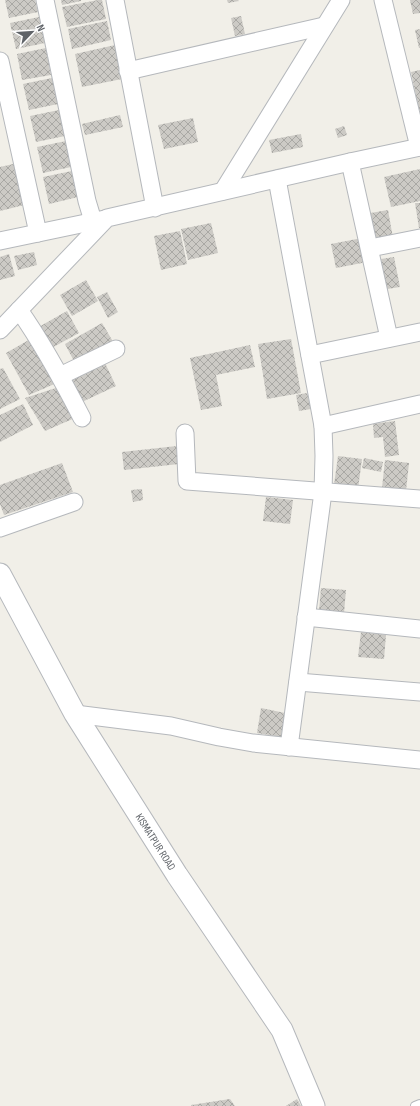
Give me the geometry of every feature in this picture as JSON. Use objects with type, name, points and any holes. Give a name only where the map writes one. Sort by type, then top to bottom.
[{"type":"street","points":[[45,0],[87,201],[100,220]]},
{"type":"street","points":[[115,0],[155,208]]},
{"type":"street","points":[[223,192],[341,0]]},
{"type":"street","points":[[0,242],[420,147],[383,0]]},
{"type":"street","points":[[128,71],[324,26]]},
{"type":"street","points":[[0,61],[38,233]]},
{"type":"street","points":[[350,162],[389,338]]},
{"type":"street","points":[[277,179],[310,354],[322,426],[324,456],[323,492],[289,747]]},
{"type":"street","points":[[0,330],[100,220]]},
{"type":"street","points":[[370,248],[420,238]]},
{"type":"street","points":[[19,310],[32,328],[82,418]]},
{"type":"street","points":[[310,354],[420,332]]},
{"type":"street","points":[[60,376],[116,348]]},
{"type":"street","points":[[322,426],[420,404]]},
{"type":"street","points":[[185,433],[187,481],[420,499]]},
{"type":"street","points":[[0,528],[74,502]]},
{"type":"street","name":"KISMATPUR ROAD","points":[[0,574],[76,714],[177,875],[282,1030],[314,1106]]},
{"type":"street","points":[[306,616],[420,629]]},
{"type":"street","points":[[298,682],[420,692]]},
{"type":"street","points":[[76,714],[171,726],[253,743],[420,760]]},
{"type":"lane","points":[[415,1106],[420,1104]]},
{"type":"building","points":[[5,0],[35,0],[38,12],[9,18]]},
{"type":"building","points":[[61,0],[81,0],[81,1],[62,5]]},
{"type":"building","points":[[102,0],[106,19],[67,27],[62,7]]},
{"type":"building","points":[[227,0],[238,0],[239,1],[228,3]]},
{"type":"building","points":[[410,0],[420,0],[420,13],[413,14]]},
{"type":"building","points":[[241,16],[245,34],[235,36],[231,18]]},
{"type":"building","points":[[39,17],[45,43],[16,49],[10,23]]},
{"type":"building","points":[[107,21],[111,40],[72,49],[68,29]]},
{"type":"building","points":[[420,29],[420,48],[419,48],[415,30]]},
{"type":"building","points":[[115,45],[122,79],[82,87],[75,54]]},
{"type":"building","points":[[46,48],[51,75],[22,80],[17,54]]},
{"type":"building","points":[[420,70],[420,110],[419,110],[411,72]]},
{"type":"building","points":[[52,78],[58,104],[29,110],[23,84]]},
{"type":"building","points":[[59,110],[65,136],[36,142],[30,116]]},
{"type":"building","points":[[120,115],[123,127],[85,135],[82,124]]},
{"type":"building","points":[[193,118],[198,142],[164,149],[158,125]]},
{"type":"building","points":[[344,126],[347,135],[338,138],[335,129]]},
{"type":"building","points":[[301,134],[303,147],[272,153],[269,140]]},
{"type":"building","points":[[66,141],[71,167],[43,173],[37,147]]},
{"type":"building","points":[[22,162],[32,203],[0,211],[0,167]]},
{"type":"building","points":[[420,169],[420,201],[391,207],[384,177]]},
{"type":"building","points":[[72,171],[78,197],[49,204],[43,177]]},
{"type":"building","points":[[415,203],[420,203],[420,228],[419,228]]},
{"type":"building","points":[[388,210],[393,238],[370,243],[365,214]]},
{"type":"building","points":[[211,223],[218,253],[188,260],[181,229]]},
{"type":"building","points":[[180,231],[187,264],[161,270],[154,236]]},
{"type":"building","points":[[362,238],[367,262],[336,268],[331,244]]},
{"type":"building","points":[[34,252],[37,265],[18,270],[14,256]]},
{"type":"building","points":[[9,254],[15,276],[0,280],[0,257]]},
{"type":"building","points":[[394,257],[400,287],[387,289],[381,259]]},
{"type":"building","points":[[86,280],[98,301],[72,316],[60,295]]},
{"type":"building","points":[[107,292],[118,312],[108,318],[97,297]]},
{"type":"building","points":[[67,311],[79,333],[48,350],[37,328]]},
{"type":"building","points":[[102,323],[115,345],[77,367],[65,344]]},
{"type":"building","points":[[34,337],[59,382],[29,395],[6,353]]},
{"type":"building","points":[[291,339],[301,393],[267,399],[258,344]]},
{"type":"building","points":[[250,345],[255,367],[216,375],[222,406],[201,410],[190,358]]},
{"type":"building","points":[[105,363],[116,386],[82,402],[71,380]]},
{"type":"building","points":[[3,368],[20,399],[0,409],[0,369]]},
{"type":"building","points":[[62,386],[77,417],[45,431],[25,398]]},
{"type":"building","points":[[307,393],[311,409],[299,411],[296,395]]},
{"type":"building","points":[[23,404],[33,425],[0,442],[0,415]]},
{"type":"building","points":[[395,421],[399,455],[385,457],[383,437],[374,438],[373,424]]},
{"type":"building","points":[[177,446],[179,464],[124,470],[122,452]]},
{"type":"building","points":[[338,456],[362,459],[358,489],[334,485]]},
{"type":"building","points":[[364,458],[383,462],[381,472],[362,468]]},
{"type":"building","points":[[385,460],[409,463],[406,491],[382,488]]},
{"type":"building","points":[[62,463],[73,492],[4,515],[0,504],[0,485]]},
{"type":"building","points":[[142,489],[143,500],[133,502],[131,490]]},
{"type":"building","points":[[266,497],[293,500],[290,524],[263,521]]},
{"type":"building","points":[[321,588],[346,590],[344,613],[319,611]]},
{"type":"building","points":[[361,632],[386,635],[384,659],[358,657]]},
{"type":"building","points":[[261,708],[285,713],[281,737],[257,733]]},
{"type":"building","points":[[230,1099],[235,1106],[191,1106],[191,1105]]},
{"type":"building","points":[[297,1099],[301,1106],[286,1106]]}]
